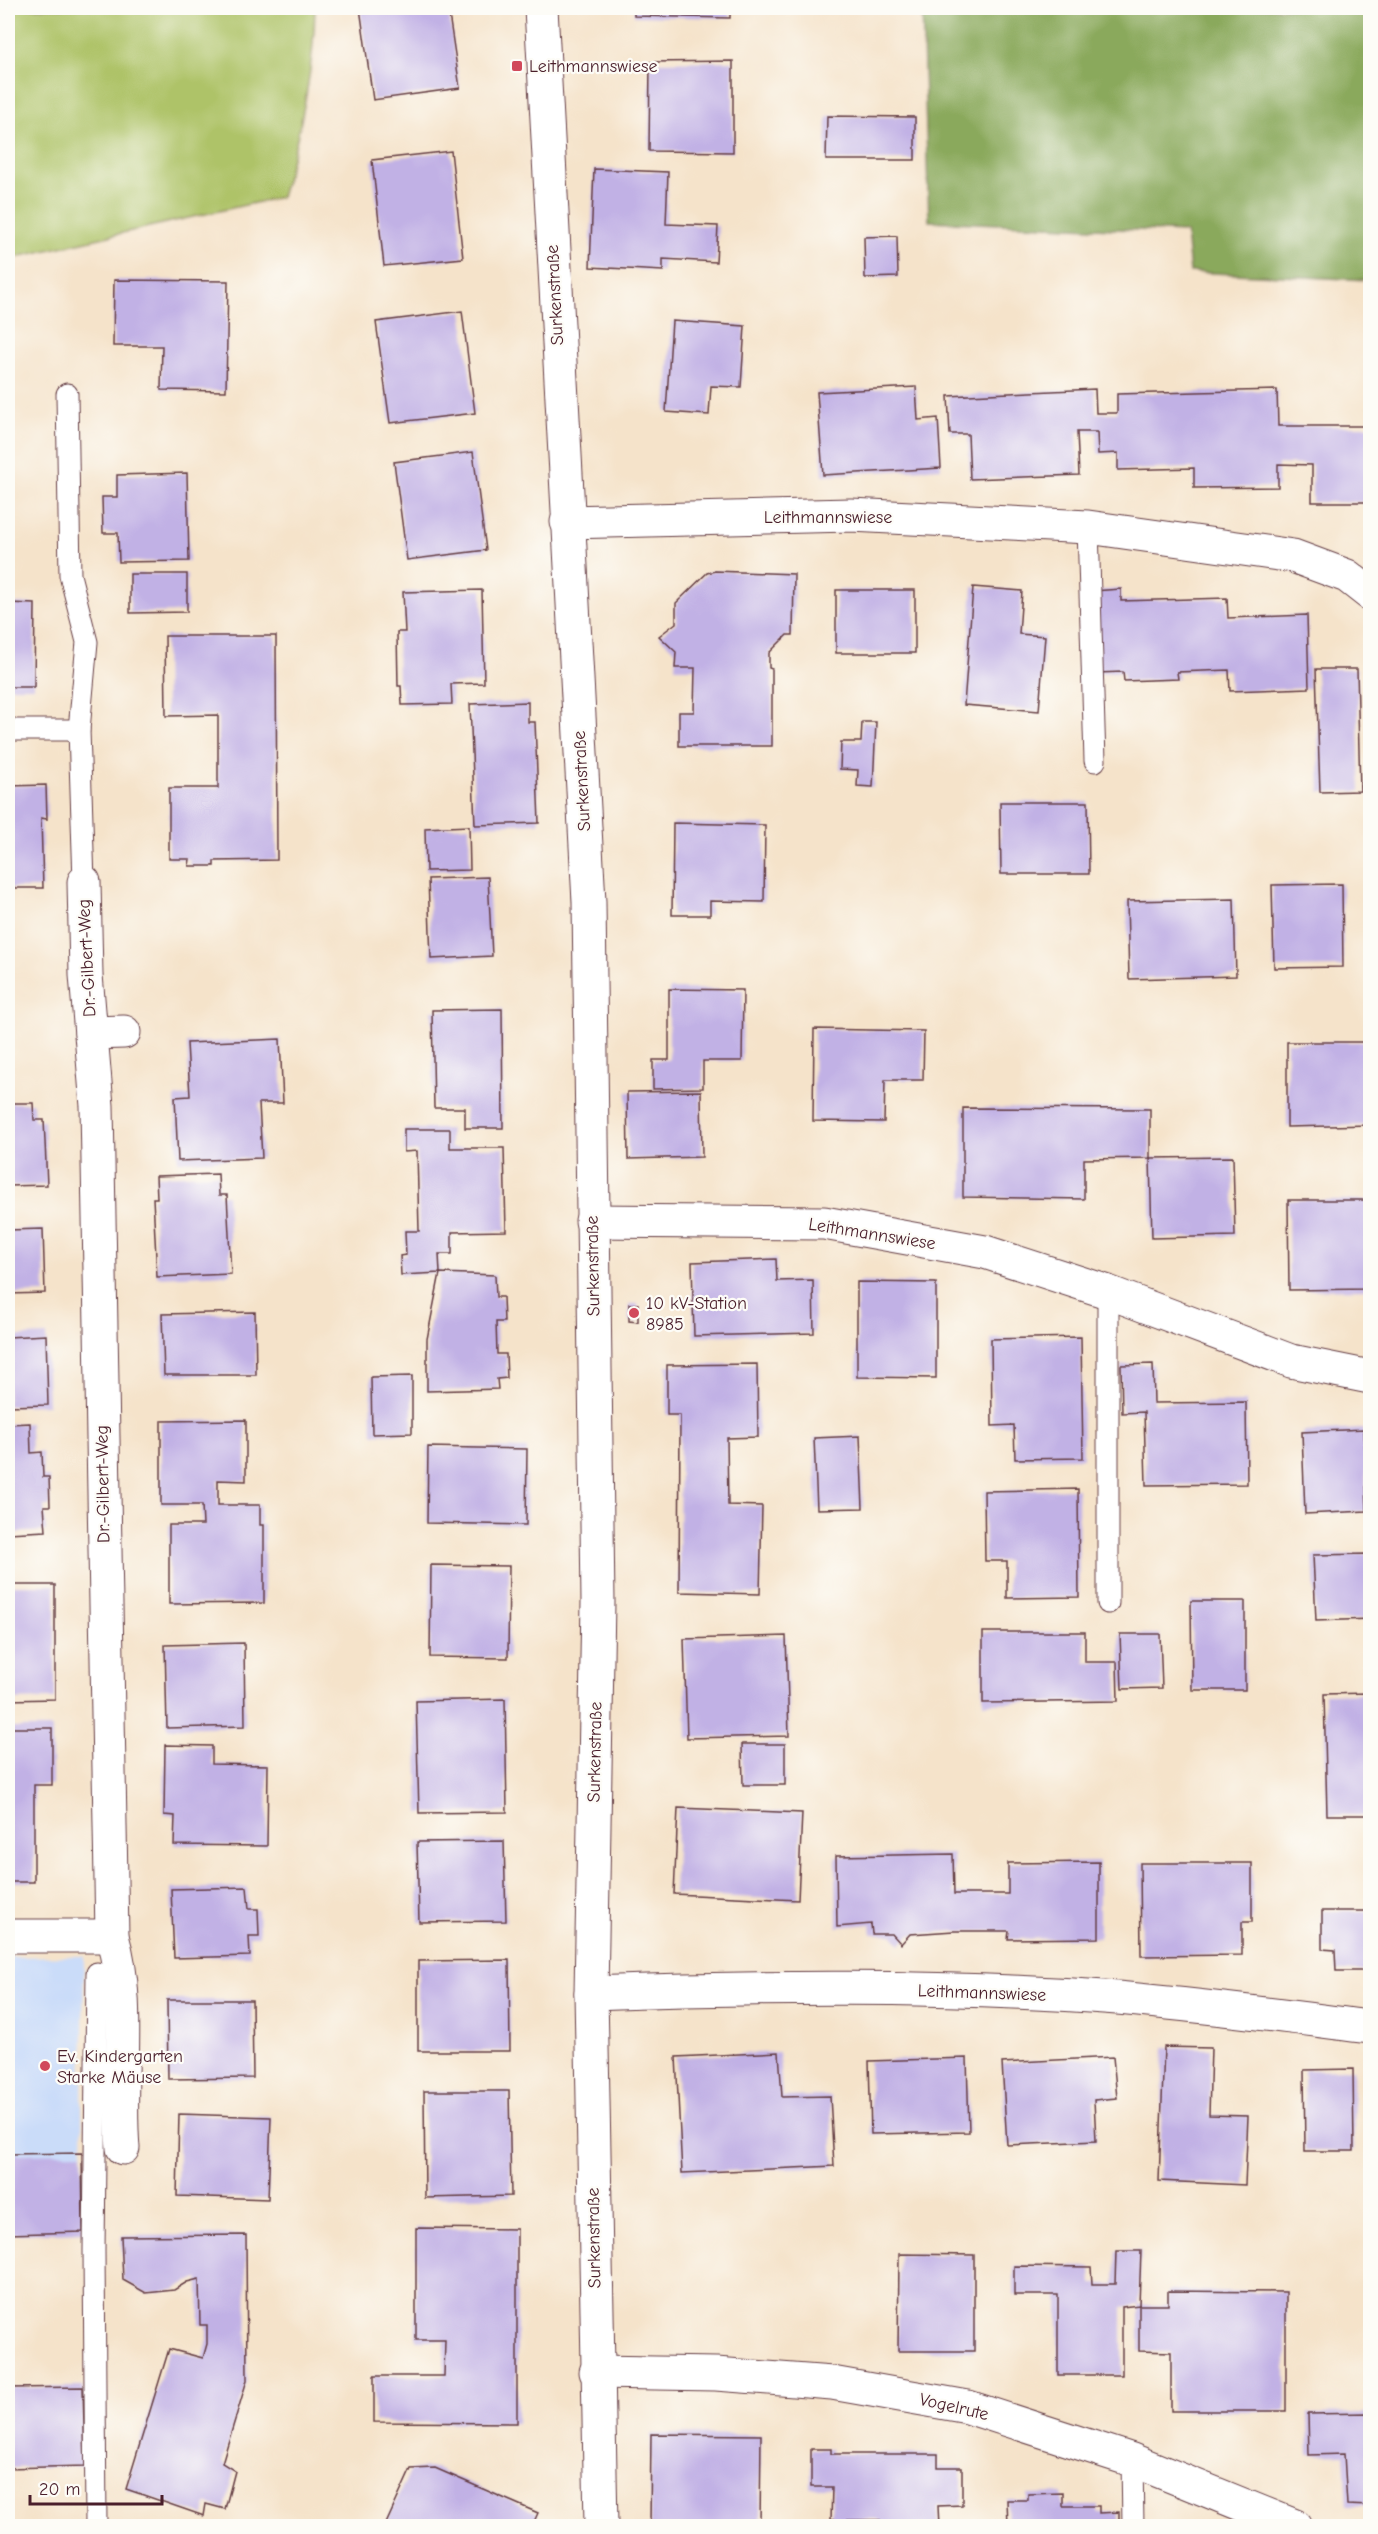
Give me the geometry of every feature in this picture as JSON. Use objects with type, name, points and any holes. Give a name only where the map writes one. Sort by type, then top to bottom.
[{"type":"street","name":"Surkenstraße","points":[[541,8],[589,902],[598,1602],[591,1993],[596,2372],[601,2526]]},
{"type":"street","name":"Leithmannswiese","points":[[567,522],[851,515],[1088,527],[1293,556],[1347,576],[1371,594]]},
{"type":"street","name":"Dr.-Gilbert-Weg","points":[[84,882],[91,1034],[97,1106],[112,1936],[121,1965],[123,2148]]},
{"type":"street","name":"Dr.-Gilbert-Weg","points":[[91,1034],[124,1032]]},
{"type":"street","name":"Leithmannswiese","points":[[592,1221],[824,1223],[985,1252],[1108,1292],[1291,1361],[1371,1377]]},
{"type":"street","points":[[8,1936],[112,1936]]},
{"type":"street","name":"Leithmannswiese","points":[[591,1993],[806,1990],[984,1992],[1115,1998],[1371,2028]]},
{"type":"street","name":"Vogelrute","points":[[596,2372],[716,2374],[832,2383],[968,2407],[1132,2460],[1294,2526]]},
{"type":"lane","points":[[67,394],[70,575],[87,642],[79,730],[84,882]]},
{"type":"lane","points":[[1088,527],[1095,761]]},
{"type":"lane","points":[[8,730],[79,730]]},
{"type":"lane","points":[[1108,1292],[1108,1603]]},
{"type":"lane","points":[[96,2526],[94,2250],[97,1973]]},
{"type":"lane","points":[[1132,2460],[1133,2526]]},
{"type":"shaded area","name":"Ev. Kindergarten Starke Mäuse","points":[[84,1956],[83,2232],[8,2234],[8,1957]]},
{"type":"green space","points":[[8,8],[315,8],[312,56],[305,103],[281,197],[8,259]]},
{"type":"green space","points":[[922,8],[1370,8],[1370,280],[1190,272],[1186,232],[929,221]]},
{"type":"building","points":[[360,8],[448,8],[460,88],[373,100]]},
{"type":"building","points":[[634,8],[730,8],[730,18],[634,16]]},
{"type":"building","points":[[733,61],[733,152],[649,151],[650,62]]},
{"type":"building","points":[[827,116],[915,117],[915,160],[826,160]]},
{"type":"building","points":[[451,151],[463,258],[384,266],[372,160]]},
{"type":"building","points":[[594,169],[668,172],[666,224],[718,226],[716,262],[663,259],[663,271],[590,267]]},
{"type":"building","points":[[897,236],[898,277],[865,278],[864,237]]},
{"type":"building","points":[[114,280],[228,281],[226,391],[161,390],[162,346],[113,346]]},
{"type":"building","points":[[462,311],[475,413],[390,423],[376,322]]},
{"type":"building","points":[[672,321],[745,326],[741,387],[711,386],[709,415],[666,412]]},
{"type":"building","points":[[916,387],[918,420],[938,418],[941,468],[823,475],[817,392]]},
{"type":"building","points":[[1095,389],[1096,413],[1117,413],[1117,394],[1277,390],[1278,426],[1370,426],[1370,502],[1312,502],[1312,465],[1278,464],[1278,487],[1194,488],[1194,468],[1118,470],[1118,453],[1098,454],[1097,432],[1077,432],[1079,475],[970,479],[968,434],[950,434],[948,396]]},
{"type":"building","points":[[473,452],[486,550],[407,560],[394,462]]},
{"type":"building","points":[[187,473],[189,561],[119,562],[118,533],[103,533],[102,497],[117,497],[117,475]]},
{"type":"building","points":[[715,571],[794,574],[793,635],[787,635],[769,653],[769,668],[772,669],[772,746],[679,746],[679,712],[694,712],[695,668],[675,668],[676,652],[659,636],[676,623],[676,603],[707,573]]},
{"type":"building","points":[[130,574],[187,574],[187,612],[130,613]]},
{"type":"building","points":[[973,587],[1022,591],[1019,634],[1045,636],[1039,711],[964,705]]},
{"type":"building","points":[[1121,589],[1121,601],[1227,598],[1228,618],[1307,615],[1309,688],[1230,691],[1229,670],[1177,672],[1178,679],[1124,681],[1123,672],[1096,673],[1093,591]]},
{"type":"building","points":[[482,590],[484,683],[451,684],[452,704],[402,705],[401,686],[398,686],[397,632],[405,632],[403,592]]},
{"type":"building","points":[[836,590],[915,590],[915,653],[836,653]]},
{"type":"building","points":[[8,603],[35,604],[34,687],[8,687]]},
{"type":"building","points":[[165,636],[276,636],[277,860],[214,861],[214,866],[189,866],[190,859],[169,859],[169,788],[218,788],[218,715],[166,716]]},
{"type":"building","points":[[1316,669],[1357,669],[1360,791],[1320,792]]},
{"type":"building","points":[[528,702],[528,722],[535,722],[539,823],[475,825],[470,704]]},
{"type":"building","points":[[862,722],[876,722],[873,787],[857,786],[858,770],[840,769],[841,742],[861,742]]},
{"type":"building","points":[[46,785],[47,819],[41,818],[43,888],[8,888],[8,786]]},
{"type":"building","points":[[1000,802],[1088,802],[1089,874],[1001,874]]},
{"type":"building","points":[[673,823],[765,825],[764,902],[710,901],[710,915],[672,915]]},
{"type":"building","points":[[469,826],[470,870],[426,871],[425,828]]},
{"type":"building","points":[[488,877],[492,956],[431,959],[428,879]]},
{"type":"building","points":[[1342,884],[1343,967],[1274,968],[1272,885]]},
{"type":"building","points":[[1234,899],[1236,976],[1129,979],[1127,901]]},
{"type":"building","points":[[669,989],[743,990],[742,1061],[703,1061],[703,1088],[653,1089],[653,1060],[669,1060]]},
{"type":"building","points":[[502,1009],[503,1128],[465,1128],[465,1108],[434,1108],[432,1010]]},
{"type":"building","points":[[814,1029],[924,1031],[923,1080],[885,1080],[884,1122],[813,1121]]},
{"type":"building","points":[[280,1039],[283,1103],[259,1103],[262,1158],[178,1161],[175,1097],[190,1096],[187,1043]]},
{"type":"building","points":[[1287,1042],[1370,1042],[1370,1125],[1287,1127]]},
{"type":"building","points":[[701,1091],[702,1157],[628,1159],[627,1092]]},
{"type":"building","points":[[8,1103],[33,1103],[34,1120],[44,1120],[47,1185],[8,1186]]},
{"type":"building","points":[[963,1108],[1150,1109],[1150,1158],[1084,1159],[1084,1199],[963,1197]]},
{"type":"building","points":[[404,1129],[450,1129],[450,1148],[504,1148],[506,1231],[452,1232],[452,1254],[439,1254],[440,1273],[401,1275],[400,1256],[406,1255],[405,1231],[419,1231],[417,1151],[404,1152]]},
{"type":"building","points":[[1233,1157],[1235,1236],[1152,1238],[1150,1158]]},
{"type":"building","points":[[218,1174],[219,1195],[227,1195],[231,1274],[157,1277],[153,1198],[157,1198],[156,1176]]},
{"type":"building","points":[[1288,1200],[1370,1200],[1370,1289],[1289,1290]]},
{"type":"building","points":[[43,1229],[45,1293],[8,1294],[8,1230]]},
{"type":"building","points":[[776,1259],[777,1281],[813,1280],[814,1333],[694,1336],[692,1262]]},
{"type":"building","points":[[440,1273],[495,1275],[496,1297],[503,1297],[504,1322],[496,1322],[497,1354],[506,1354],[507,1378],[497,1379],[498,1389],[427,1391],[427,1339]]},
{"type":"building","points":[[857,1282],[936,1283],[936,1378],[857,1377]]},
{"type":"building","name":"10 kV-Station 8985","points":[[629,1304],[638,1304],[638,1322],[629,1321]]},
{"type":"building","points":[[255,1312],[256,1375],[164,1375],[162,1314]]},
{"type":"building","points":[[46,1335],[48,1405],[8,1406],[8,1337]]},
{"type":"building","points":[[1081,1337],[1083,1458],[1015,1459],[1014,1425],[992,1426],[991,1339]]},
{"type":"building","points":[[757,1364],[758,1437],[727,1438],[728,1505],[762,1506],[760,1594],[679,1592],[680,1415],[667,1415],[667,1365]]},
{"type":"building","points":[[1153,1364],[1154,1403],[1246,1402],[1247,1484],[1146,1485],[1144,1412],[1122,1413],[1121,1365]]},
{"type":"building","points":[[412,1376],[412,1433],[372,1434],[371,1377]]},
{"type":"building","points":[[246,1420],[246,1481],[218,1480],[218,1505],[260,1505],[260,1525],[264,1525],[264,1603],[169,1604],[169,1525],[203,1525],[202,1505],[161,1505],[161,1421]]},
{"type":"building","points":[[30,1423],[31,1453],[42,1452],[43,1477],[49,1477],[50,1506],[44,1506],[46,1531],[8,1533],[8,1424]]},
{"type":"building","points":[[1364,1429],[1367,1511],[1305,1514],[1302,1432]]},
{"type":"building","points":[[860,1436],[863,1508],[817,1509],[814,1438]]},
{"type":"building","points":[[428,1447],[527,1449],[526,1525],[427,1523]]},
{"type":"building","points":[[1078,1489],[1079,1597],[1007,1598],[1007,1561],[985,1561],[984,1491]]},
{"type":"building","points":[[1370,1554],[1370,1619],[1316,1621],[1313,1555]]},
{"type":"building","points":[[431,1565],[509,1566],[508,1658],[430,1657]]},
{"type":"building","points":[[8,1585],[55,1585],[55,1699],[8,1700]]},
{"type":"building","points":[[1191,1601],[1245,1601],[1245,1690],[1192,1690]]},
{"type":"building","points":[[983,1632],[1085,1632],[1085,1662],[1117,1662],[1118,1701],[983,1703]]},
{"type":"building","points":[[1120,1634],[1160,1634],[1162,1688],[1122,1689]]},
{"type":"building","points":[[786,1636],[789,1736],[687,1738],[684,1639]]},
{"type":"building","points":[[244,1643],[245,1726],[167,1728],[165,1645]]},
{"type":"building","points":[[1370,1693],[1370,1815],[1327,1815],[1324,1694]]},
{"type":"building","points":[[505,1699],[507,1812],[419,1813],[416,1701]]},
{"type":"building","points":[[8,1728],[52,1728],[52,1785],[34,1785],[34,1882],[8,1882]]},
{"type":"building","points":[[742,1744],[785,1744],[785,1785],[743,1785]]},
{"type":"building","points":[[165,1745],[212,1746],[212,1764],[268,1765],[267,1846],[174,1845],[175,1816],[164,1815]]},
{"type":"building","points":[[678,1808],[802,1813],[798,1900],[674,1894]]},
{"type":"building","points":[[504,1841],[506,1921],[419,1922],[417,1842]]},
{"type":"building","points":[[953,1854],[954,1894],[1008,1894],[1008,1863],[1099,1862],[1099,1938],[1008,1939],[1009,1931],[954,1931],[910,1934],[901,1944],[892,1934],[872,1934],[871,1924],[837,1927],[836,1856]]},
{"type":"building","points":[[1140,1863],[1252,1863],[1252,1922],[1242,1922],[1242,1955],[1141,1956]]},
{"type":"building","points":[[247,1887],[249,1909],[258,1909],[259,1936],[249,1936],[250,1956],[174,1958],[171,1889]]},
{"type":"building","points":[[1322,1911],[1370,1911],[1370,1971],[1336,1971],[1335,1950],[1322,1949]]},
{"type":"building","points":[[509,1960],[510,2051],[418,2051],[418,1961]]},
{"type":"building","points":[[167,2000],[252,2000],[253,2078],[168,2079]]},
{"type":"building","points":[[1164,2047],[1211,2048],[1209,2115],[1248,2116],[1245,2185],[1159,2181]]},
{"type":"building","points":[[779,2052],[782,2097],[830,2096],[834,2166],[682,2173],[676,2057]]},
{"type":"building","points":[[1113,2057],[1117,2098],[1094,2100],[1096,2141],[1007,2145],[1002,2063]]},
{"type":"building","points":[[967,2058],[969,2132],[871,2134],[869,2061]]},
{"type":"building","points":[[1353,2069],[1354,2151],[1305,2151],[1304,2070]]},
{"type":"building","points":[[424,2091],[509,2091],[511,2196],[425,2198]]},
{"type":"building","points":[[179,2114],[271,2117],[268,2199],[177,2196]]},
{"type":"building","points":[[82,2153],[83,2232],[8,2234],[8,2154]]},
{"type":"building","points":[[416,2228],[517,2229],[517,2423],[374,2422],[374,2376],[444,2376],[445,2340],[416,2340]]},
{"type":"building","points":[[246,2235],[247,2380],[222,2463],[235,2471],[225,2509],[206,2504],[204,2516],[126,2489],[169,2349],[203,2358],[207,2344],[207,2325],[200,2325],[199,2279],[187,2282],[174,2290],[146,2293],[123,2280],[121,2236]]},
{"type":"building","points":[[1116,2251],[1141,2251],[1139,2305],[1122,2307],[1122,2375],[1058,2375],[1058,2295],[1014,2295],[1014,2266],[1091,2267],[1092,2284],[1115,2284]]},
{"type":"building","points":[[899,2254],[974,2255],[974,2351],[898,2351]]},
{"type":"building","points":[[1168,2291],[1286,2292],[1286,2411],[1171,2411],[1171,2352],[1139,2351],[1139,2305],[1168,2305]]},
{"type":"building","points":[[83,2387],[85,2466],[8,2468],[8,2388]]},
{"type":"building","points":[[1370,2413],[1370,2506],[1347,2505],[1344,2454],[1309,2455],[1308,2414]]},
{"type":"building","points":[[651,2434],[761,2435],[760,2526],[650,2526]]},
{"type":"building","points":[[811,2449],[831,2449],[831,2454],[938,2454],[938,2467],[962,2467],[962,2505],[938,2506],[939,2526],[880,2526],[880,2520],[831,2520],[832,2487],[811,2487]]},
{"type":"building","points":[[435,2468],[538,2513],[532,2526],[385,2526],[411,2469]]},
{"type":"building","points":[[1063,2493],[1063,2506],[1099,2506],[1099,2513],[1119,2512],[1119,2526],[1008,2526],[1007,2500],[1028,2500],[1028,2494]]},
{"type":"place","name":"Leithmannswiese","points":[[517,66]]},
{"type":"place","name":"10 kV-Station 8985","points":[[634,1313]]},
{"type":"place","name":"Ev. Kindergarten Starke Mäuse","points":[[45,2066]]}]
